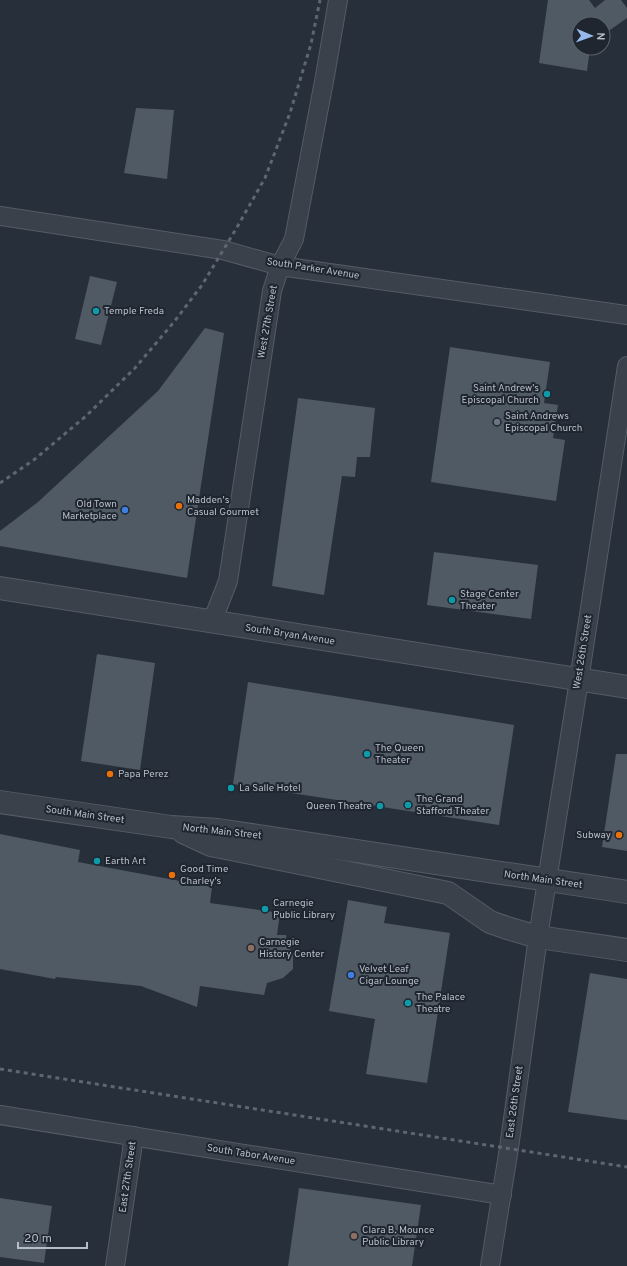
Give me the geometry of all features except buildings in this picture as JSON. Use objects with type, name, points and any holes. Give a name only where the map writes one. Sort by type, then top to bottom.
[{"type":"street","name":"West 27th Street","points":[[212,622],[228,581],[272,291],[280,266],[294,239],[338,0]]},
{"type":"street","name":"South Parker Avenue","points":[[0,216],[223,250],[280,266],[627,315]]},
{"type":"street","name":"West 26th Street","points":[[538,937],[627,366]]},
{"type":"street","name":"South Bryan Avenue","points":[[0,588],[627,687]]},
{"type":"street","name":"South Main Street","points":[[0,802],[171,827]]},
{"type":"street","name":"North Main Street","points":[[171,827],[218,830],[627,892]]},
{"type":"street","name":"North Main Street","points":[[171,827],[211,845],[448,893],[490,922],[538,937],[627,950]]},
{"type":"street","name":"East 26th Street","points":[[490,1266],[502,1195],[538,937]]},
{"type":"street","name":"South Tabor Avenue","points":[[0,1115],[502,1195]]},
{"type":"street","name":"East 27th Street","points":[[115,1266],[134,1136]]},
{"type":"railway","points":[[0,483],[35,459],[86,416],[135,368],[174,322],[202,285],[265,178],[290,113],[311,44],[320,0]]},
{"type":"railway","points":[[0,1069],[627,1167]]},
{"type":"place","name":"Temple Freda","points":[[96,311]]},
{"type":"place","name":"Saint Andrew's Episcopal Church","points":[[547,394]]},
{"type":"place","name":"Saint Andrews Episcopal Church","points":[[497,422]]},
{"type":"place","name":"Madden's Casual Gourmet","points":[[179,506]]},
{"type":"place","name":"Old Town Marketplace","points":[[125,510]]},
{"type":"place","name":"Stage Center Theater","points":[[452,600]]},
{"type":"place","name":"The Queen Theater","points":[[367,754]]},
{"type":"place","name":"Papa Perez","points":[[110,774]]},
{"type":"place","name":"La Salle Hotel","points":[[231,788]]},
{"type":"place","name":"The Grand Stafford Theater","points":[[408,805]]},
{"type":"place","name":"Queen Theatre","points":[[380,806]]},
{"type":"place","name":"Subway","points":[[619,835]]},
{"type":"place","name":"Earth Art","points":[[97,861]]},
{"type":"place","name":"Good Time Charley's","points":[[172,875]]},
{"type":"place","name":"Carnegie Public Library","points":[[265,909]]},
{"type":"place","name":"Carnegie History Center","points":[[251,948]]},
{"type":"place","name":"Velvet Leaf Cigar Lounge","points":[[351,975]]},
{"type":"place","name":"The Palace Theatre","points":[[408,1003]]},
{"type":"place","name":"Clara B. Mounce Public Library","points":[[354,1236]]}]
